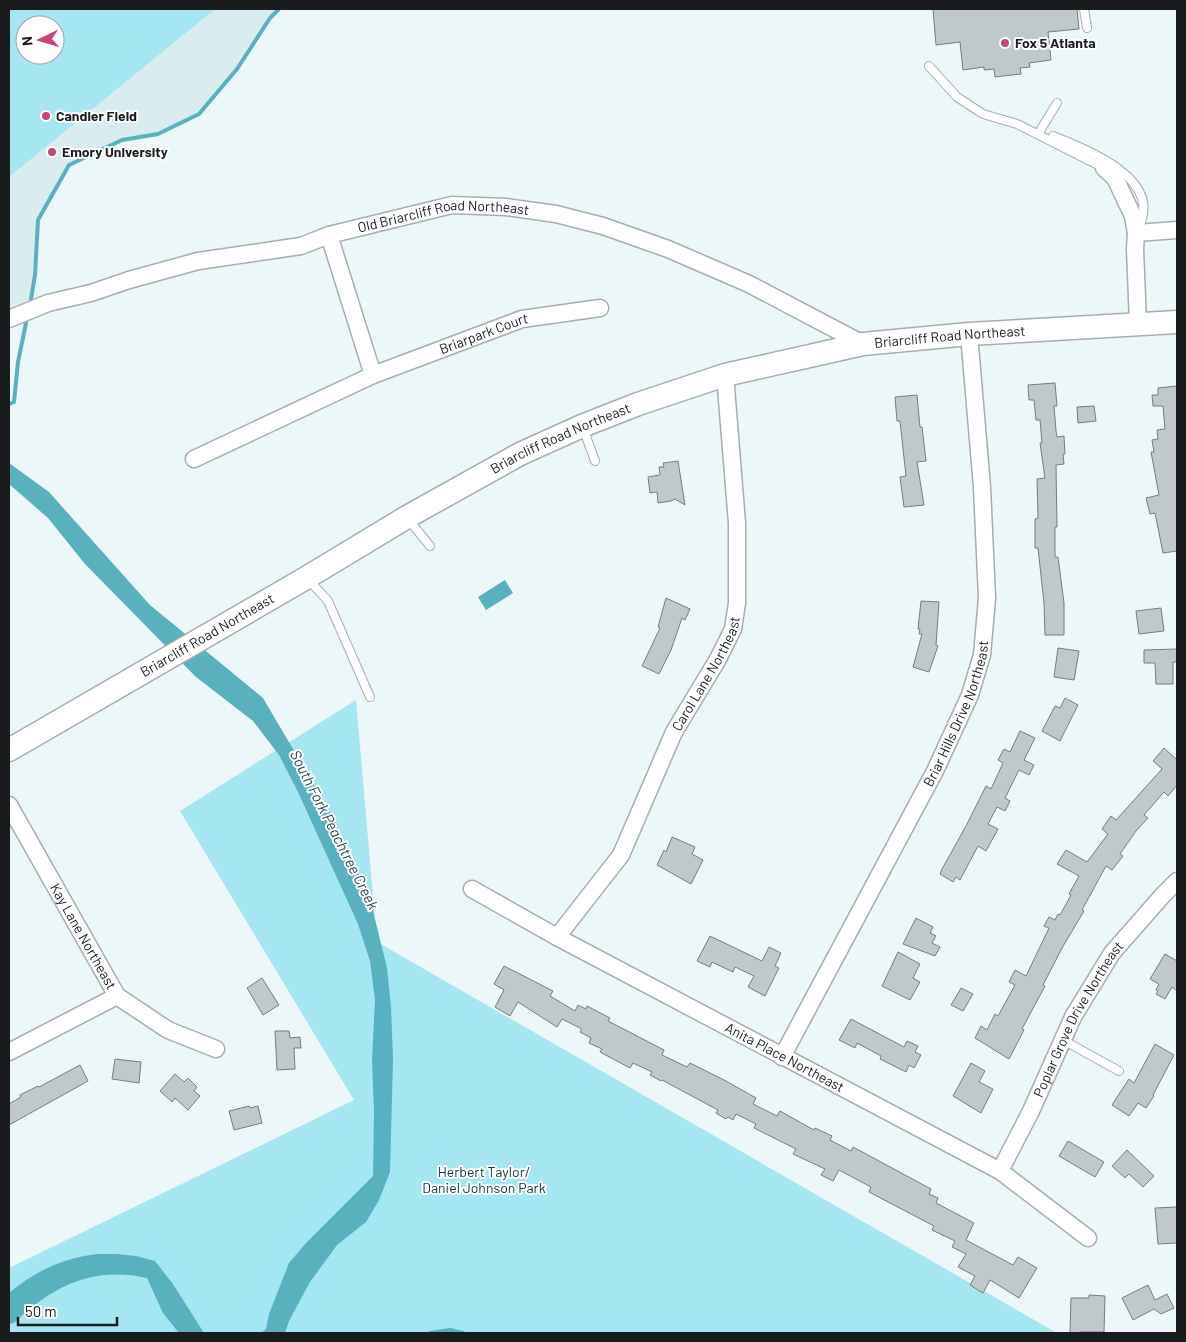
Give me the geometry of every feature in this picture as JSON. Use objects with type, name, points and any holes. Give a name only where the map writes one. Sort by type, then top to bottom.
[{"type":"main road","name":"Briarcliff Road Northeast","points":[[11,747],[306,578],[407,517],[520,454],[582,426],[638,404],[725,375],[863,344],[970,334],[1177,322]]},
{"type":"street","points":[[1104,168],[1114,178],[1133,216],[1136,233],[1138,323]]},
{"type":"street","name":"Old Briarcliff Road Northeast","points":[[9,319],[48,303],[91,293],[129,280],[189,264],[301,246],[329,235],[452,205],[506,207],[556,214],[603,226],[668,250],[749,284],[863,344]]},
{"type":"street","points":[[1136,233],[1177,230]]},
{"type":"street","points":[[329,235],[373,375]]},
{"type":"street","name":"Briarpark Court","points":[[194,459],[373,375],[522,319],[600,308]]},
{"type":"street","name":"Briar Hills Drive Northeast","points":[[782,1057],[935,771],[970,695],[982,655],[987,598],[982,487],[970,334]]},
{"type":"street","name":"Carol Lane Northeast","points":[[557,937],[620,855],[674,732],[718,659],[733,629],[737,603],[737,523],[725,375]]},
{"type":"street","name":"Kay Lane Northeast","points":[[9,804],[117,996],[168,1030],[216,1049]]},
{"type":"street","name":"Poplar Grove Drive Northeast","points":[[1000,1171],[1031,1112],[1073,1017],[1112,953],[1177,881]]},
{"type":"street","name":"Anita Place Northeast","points":[[472,889],[557,937],[1000,1171],[1088,1238]]},
{"type":"street","points":[[9,1052],[117,996]]},
{"type":"lane","points":[[1084,9],[1087,28]]},
{"type":"lane","points":[[929,66],[957,97],[983,114],[1017,124],[1104,168]]},
{"type":"lane","points":[[1038,134],[1057,103]]},
{"type":"lane","points":[[1038,134],[1052,136],[1100,156],[1115,165],[1129,178],[1141,195],[1144,211],[1141,224],[1136,233]]},
{"type":"lane","points":[[582,426],[595,461]]},
{"type":"lane","points":[[407,517],[430,546]]},
{"type":"lane","points":[[306,578],[328,601],[370,697]]},
{"type":"lane","points":[[1062,1040],[1119,1071]]},
{"type":"shaded area","name":"Emory University","points":[[9,9],[279,9],[269,18],[237,69],[199,114],[158,134],[122,140],[69,165],[38,220],[35,275],[28,311],[9,319]]},
{"type":"green space","name":"Candler Field","points":[[9,9],[215,9],[9,177]]},
{"type":"green space","name":"Herbert Taylor/ Daniel Johnson Park","points":[[356,700],[377,942],[1057,1333],[9,1333],[9,1268],[354,1100],[180,811]]},
{"type":"water","name":"South Fork Peachtree Creek","points":[[9,463],[49,492],[150,605],[263,698],[330,812],[360,876],[373,911],[387,968],[391,1007],[393,1059],[390,1172],[379,1200],[366,1222],[337,1245],[310,1282],[289,1321],[285,1333],[261,1333],[266,1329],[269,1314],[289,1263],[306,1243],[373,1176],[374,1112],[372,1061],[375,1000],[370,961],[358,924],[298,792],[279,755],[253,721],[196,677],[85,564],[48,518],[9,484]]},
{"type":"water","points":[[505,580],[513,593],[486,610],[478,597]]},
{"type":"water","points":[[97,1254],[136,1256],[155,1261],[173,1284],[204,1333],[179,1333],[163,1313],[147,1278],[127,1275],[91,1277],[74,1282],[59,1289],[14,1323],[9,1324],[9,1293],[29,1278],[61,1262]]},
{"type":"building","name":"Fox 5 Atlanta","points":[[933,9],[1077,9],[1079,29],[1048,32],[1051,60],[1029,63],[1030,67],[1020,68],[1021,74],[995,77],[994,69],[984,70],[984,67],[963,70],[960,42],[936,45]]},
{"type":"building","points":[[1055,383],[1057,406],[1054,406],[1056,431],[1057,437],[1064,436],[1065,454],[1063,454],[1064,464],[1056,465],[1057,527],[1055,527],[1055,557],[1058,557],[1064,603],[1064,635],[1045,635],[1044,603],[1038,548],[1035,548],[1035,519],[1038,518],[1037,479],[1045,478],[1040,443],[1042,443],[1040,420],[1036,420],[1034,400],[1029,400],[1028,385]]},
{"type":"building","points":[[1177,386],[1177,551],[1163,553],[1155,513],[1150,514],[1146,498],[1159,495],[1151,452],[1154,452],[1152,440],[1158,439],[1157,430],[1165,429],[1163,406],[1153,406],[1152,395],[1158,395],[1158,388]]},
{"type":"building","points":[[917,395],[926,461],[917,462],[924,505],[904,507],[900,477],[906,476],[900,421],[897,421],[895,397]]},
{"type":"building","points":[[1094,406],[1096,421],[1078,423],[1077,407]]},
{"type":"building","points":[[678,461],[685,505],[675,499],[658,503],[657,492],[650,493],[648,477],[660,475],[659,467],[664,467],[663,463]]},
{"type":"building","points":[[666,598],[690,609],[685,620],[682,618],[671,650],[659,674],[642,666],[660,628],[658,627]]},
{"type":"building","points":[[921,601],[939,602],[936,645],[938,646],[929,672],[913,667],[922,634],[919,634],[920,629],[918,629]]},
{"type":"building","points":[[1161,608],[1164,631],[1139,634],[1136,611]]},
{"type":"building","points":[[1058,648],[1079,651],[1074,680],[1054,677]]},
{"type":"building","points":[[1177,649],[1177,662],[1173,662],[1173,684],[1156,684],[1155,663],[1144,663],[1144,650]]},
{"type":"building","points":[[1065,698],[1078,705],[1060,741],[1042,731],[1055,706],[1060,708]]},
{"type":"building","points":[[1020,731],[1035,738],[1024,760],[1034,765],[1029,775],[1019,770],[1005,798],[1010,801],[1005,811],[997,807],[988,824],[998,829],[986,851],[978,846],[960,880],[956,877],[953,882],[940,874],[942,869],[986,786],[991,789],[1003,763],[998,760],[1004,749],[1010,752]]},
{"type":"building","points":[[1164,748],[1177,760],[1177,785],[1168,796],[1164,792],[1144,815],[1148,818],[1120,854],[1123,856],[1112,870],[1106,866],[1082,910],[1084,911],[1043,985],[1045,986],[1022,1029],[1024,1030],[1009,1059],[975,1038],[981,1026],[987,1030],[995,1014],[998,1016],[1015,985],[1009,982],[1015,970],[1026,976],[1049,928],[1044,926],[1049,917],[1055,920],[1058,914],[1060,915],[1071,895],[1069,894],[1079,876],[1057,864],[1066,850],[1087,862],[1108,834],[1102,829],[1111,816],[1116,820],[1162,769],[1153,761]]},
{"type":"building","points":[[672,837],[695,847],[692,854],[703,860],[691,884],[657,865],[664,850],[666,852]]},
{"type":"building","points":[[916,918],[933,927],[930,933],[936,936],[932,943],[940,947],[935,956],[903,944]]},
{"type":"building","points":[[710,936],[762,961],[769,947],[781,953],[775,966],[779,968],[765,996],[748,987],[754,976],[735,967],[733,972],[712,962],[710,967],[697,961]]},
{"type":"building","points":[[898,952],[920,964],[913,978],[920,982],[910,1000],[882,986]]},
{"type":"building","points":[[1165,954],[1177,961],[1177,991],[1172,987],[1165,999],[1156,994],[1159,984],[1150,979]]},
{"type":"building","points":[[504,966],[553,991],[550,996],[575,1011],[578,1005],[586,1009],[587,1006],[610,1018],[608,1021],[664,1050],[662,1055],[687,1067],[690,1063],[726,1081],[756,1098],[753,1104],[777,1116],[780,1111],[814,1130],[815,1128],[832,1136],[830,1140],[851,1151],[853,1147],[931,1189],[929,1194],[938,1198],[936,1203],[974,1223],[966,1240],[1013,1265],[1018,1257],[1037,1268],[1019,1298],[990,1280],[983,1293],[970,1285],[975,1276],[958,1267],[966,1254],[952,1247],[955,1241],[932,1230],[934,1226],[869,1192],[871,1187],[839,1170],[833,1181],[821,1175],[825,1169],[793,1154],[796,1149],[754,1128],[756,1124],[736,1114],[733,1120],[728,1117],[726,1119],[716,1113],[718,1110],[650,1075],[652,1072],[633,1063],[630,1068],[600,1052],[602,1049],[589,1043],[591,1038],[580,1032],[582,1029],[562,1019],[557,1027],[518,1002],[510,1016],[495,1007],[504,990],[494,984]]},
{"type":"building","points":[[262,978],[279,1005],[263,1015],[247,988]]},
{"type":"building","points":[[961,988],[973,994],[963,1011],[951,1005]]},
{"type":"building","points":[[851,1019],[904,1047],[907,1041],[918,1046],[915,1052],[921,1055],[914,1068],[909,1065],[906,1072],[880,1059],[881,1056],[857,1043],[855,1048],[839,1040]]},
{"type":"building","points":[[275,1031],[289,1031],[290,1038],[300,1037],[301,1048],[294,1048],[295,1069],[277,1070]]},
{"type":"building","points":[[1155,1044],[1174,1055],[1146,1108],[1138,1103],[1129,1116],[1112,1105],[1129,1079],[1134,1083]]},
{"type":"building","points":[[115,1059],[141,1062],[139,1083],[112,1079]]},
{"type":"building","points":[[971,1063],[985,1071],[979,1082],[993,1089],[981,1113],[953,1096]]},
{"type":"building","points":[[80,1065],[88,1081],[9,1125],[9,1104],[21,1097],[20,1095]]},
{"type":"building","points":[[175,1074],[184,1082],[188,1078],[197,1087],[194,1091],[200,1096],[188,1110],[175,1098],[172,1102],[160,1091]]},
{"type":"building","points":[[249,1106],[250,1108],[258,1106],[262,1123],[234,1130],[229,1111]]},
{"type":"building","points":[[1068,1141],[1104,1162],[1095,1177],[1059,1156]]},
{"type":"building","points":[[1127,1150],[1154,1176],[1143,1187],[1129,1174],[1125,1178],[1112,1166]]},
{"type":"building","points":[[1177,1207],[1177,1243],[1158,1244],[1155,1208]]},
{"type":"building","points":[[1148,1285],[1155,1300],[1167,1294],[1174,1308],[1161,1314],[1154,1309],[1133,1320],[1122,1298]]},
{"type":"building","points":[[1089,1295],[1105,1296],[1104,1332],[1070,1333],[1071,1298],[1089,1298]]},
{"type":"waterway","points":[[31,299],[35,275],[38,220],[69,165],[122,140],[158,134],[199,114],[237,69],[270,18],[279,9]]},
{"type":"waterway","points":[[9,404],[14,402],[18,362],[26,323]]},
{"type":"waterway","points":[[430,1333],[450,1330],[463,1333]]},
{"type":"place","name":"Fox 5 Atlanta","points":[[1005,43]]},
{"type":"place","name":"Candler Field","points":[[46,116]]},
{"type":"place","name":"Emory University","points":[[52,152]]}]
